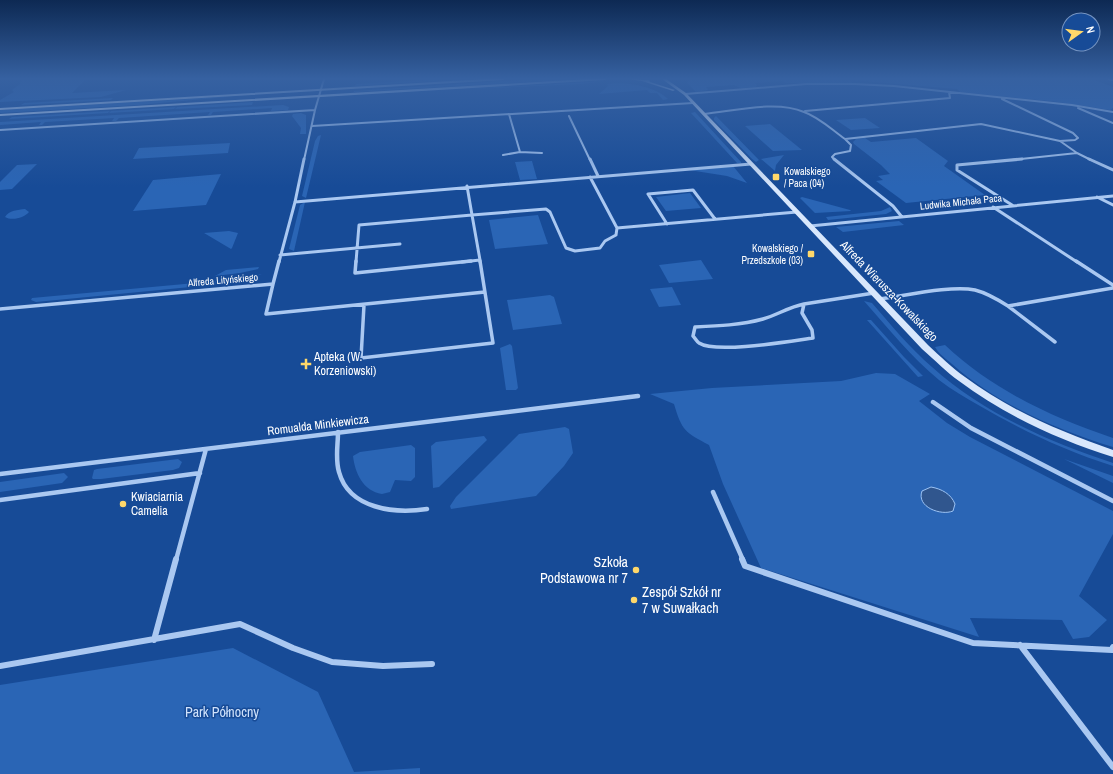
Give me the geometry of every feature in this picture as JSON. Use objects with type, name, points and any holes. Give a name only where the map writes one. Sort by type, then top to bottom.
[{"type":"street","points":[[0,130],[234,115]]},
{"type":"street","name":"Alfreda Lityńskiego","points":[[0,309],[272,284],[295,202],[314,115]]},
{"type":"street","points":[[312,126],[490,115]]},
{"type":"street","points":[[508,115],[520,152]]},
{"type":"street","name":"Alfreda Wierusza-Kowalskiego","points":[[705,115],[925,347],[967,383],[1022,416],[1074,440],[1113,454]]},
{"type":"street","points":[[811,115],[845,139],[851,145],[850,151],[835,154],[832,157],[893,206],[902,217]]},
{"type":"street","points":[[845,139],[981,124],[1060,141],[1074,140],[1078,138],[1073,133],[1036,115]]},
{"type":"street","points":[[1095,115],[1113,123]]},
{"type":"street","points":[[569,116],[598,176]]},
{"type":"street","points":[[1060,141],[1077,153],[1113,170]]},
{"type":"street","points":[[504,155],[520,152],[542,153]]},
{"type":"street","points":[[1012,205],[957,170],[957,165],[1077,153]]},
{"type":"street","points":[[295,202],[467,186],[751,164]]},
{"type":"street","points":[[480,260],[355,273],[359,225],[546,209],[550,212],[566,248],[575,251],[600,248],[605,241],[616,235],[617,228],[590,176]]},
{"type":"street","points":[[364,305],[361,358],[493,344],[467,186]]},
{"type":"street","points":[[666,224],[648,194],[694,190],[716,219]]},
{"type":"street","name":"Ludwika Michała Paca","points":[[810,226],[1113,196]]},
{"type":"street","points":[[1096,197],[1113,205]]},
{"type":"street","points":[[993,207],[1113,285]]},
{"type":"street","points":[[617,228],[797,212]]},
{"type":"street","points":[[280,255],[400,244]]},
{"type":"street","points":[[272,284],[266,314],[485,292]]},
{"type":"street","points":[[879,299],[959,288],[974,290],[990,295],[1008,306],[1055,342]]},
{"type":"street","points":[[1008,306],[1113,288]]},
{"type":"street","points":[[804,304],[802,313],[812,330],[813,338],[713,347],[699,343],[693,336],[694,327],[737,324],[765,319],[794,306],[804,304],[860,297],[874,293]]},
{"type":"street","name":"Romualda Minkiewicza","points":[[0,474],[638,396]]},
{"type":"street","points":[[933,402],[971,428],[1113,501]]},
{"type":"street","points":[[338,432],[338,460],[340,475],[349,489],[358,497],[380,509],[394,512],[414,512],[427,509]]},
{"type":"street","points":[[154,640],[206,449]]},
{"type":"street","points":[[0,500],[200,473]]},
{"type":"street","points":[[713,492],[745,566],[973,643],[1113,650]]},
{"type":"street","points":[[0,666],[240,624],[293,648],[332,662],[383,666],[432,664]]},
{"type":"street","points":[[1020,645],[1113,767]]},
{"type":"green space","points":[[43,115],[73,115],[9,119],[12,117]]},
{"type":"green space","points":[[115,115],[163,115],[119,118],[116,121],[112,121],[114,118],[45,122],[42,125],[39,125],[41,122],[0,125],[0,122]]},
{"type":"green space","points":[[306,115],[306,134],[300,134],[301,128],[292,116]]},
{"type":"green space","points":[[693,115],[698,115],[741,162],[737,163]]},
{"type":"green space","points":[[716,116],[759,160],[756,162],[752,159],[714,120]]},
{"type":"green space","points":[[865,118],[880,128],[851,130],[836,120]]},
{"type":"green space","points":[[770,124],[802,150],[773,151],[745,126]]},
{"type":"green space","points":[[321,135],[306,198],[302,196],[315,141],[318,136]]},
{"type":"green space","points":[[865,138],[871,142],[916,138],[948,161],[944,166],[985,195],[906,203],[876,181],[883,180],[878,176],[890,174],[853,142],[856,139]]},
{"type":"green space","points":[[230,143],[228,153],[133,159],[139,148]]},
{"type":"green space","points":[[784,155],[776,165],[775,171],[761,159]]},
{"type":"green space","points":[[532,161],[537,179],[520,180],[515,162]]},
{"type":"green space","points":[[37,164],[12,189],[0,190],[0,182],[17,165]]},
{"type":"green space","points":[[733,166],[747,183],[727,176],[689,170]]},
{"type":"green space","points":[[221,174],[206,205],[133,211],[153,180]]},
{"type":"green space","points":[[690,193],[701,208],[666,211],[656,197]]},
{"type":"green space","points":[[802,197],[851,211],[815,213],[800,198]]},
{"type":"green space","points":[[305,202],[294,251],[289,249],[300,205]]},
{"type":"green space","points":[[890,207],[892,211],[886,214],[828,220],[826,217],[881,211]]},
{"type":"green space","points":[[25,209],[29,212],[21,217],[11,219],[5,217],[11,212]]},
{"type":"green space","points":[[538,215],[548,244],[495,249],[489,220]]},
{"type":"green space","points":[[899,221],[904,225],[843,232],[836,227]]},
{"type":"green space","points":[[229,231],[238,233],[231,249],[204,233]]},
{"type":"green space","points":[[701,260],[713,279],[669,283],[659,265]]},
{"type":"green space","points":[[259,267],[258,269],[240,273],[215,276],[226,270]]},
{"type":"green space","points":[[262,274],[242,282],[36,302],[31,300],[32,298],[239,279]]},
{"type":"green space","points":[[672,287],[681,305],[659,307],[650,289]]},
{"type":"green space","points":[[550,295],[554,297],[562,324],[513,330],[507,300]]},
{"type":"green space","points":[[864,301],[872,303],[924,360],[973,398],[995,412],[1041,436],[1113,463],[1113,466],[1078,454],[1029,432],[964,397],[939,380],[919,362]]},
{"type":"green space","points":[[867,320],[871,320],[923,376],[918,377]]},
{"type":"green space","points":[[510,344],[512,346],[518,388],[516,390],[506,390],[500,348]]},
{"type":"green space","points":[[945,345],[963,361],[1003,389],[1067,421],[1113,438],[1113,447],[1070,432],[1028,414],[988,391],[947,360],[935,347]]},
{"type":"green space","points":[[876,373],[895,374],[930,394],[919,401],[947,423],[970,437],[1113,511],[1113,534],[1079,596],[1107,620],[1089,637],[1073,639],[1062,620],[970,618],[979,637],[761,568],[723,484],[709,445],[686,430],[679,420],[674,404],[650,394],[712,388],[841,381]]},
{"type":"green space","points":[[565,427],[569,429],[573,453],[564,466],[536,496],[451,509],[450,506],[456,497],[519,434]]},
{"type":"green space","points":[[484,436],[487,440],[439,487],[433,488],[431,446],[436,442]]},
{"type":"green space","points":[[411,445],[415,448],[415,477],[411,481],[395,480],[390,492],[382,494],[370,489],[361,480],[356,469],[353,456],[360,452]]},
{"type":"green space","points":[[178,459],[182,462],[179,468],[173,470],[101,479],[92,478],[94,470],[97,469]]},
{"type":"green space","points":[[1064,459],[1113,476],[1113,483]]},
{"type":"green space","points":[[64,473],[68,477],[62,483],[0,492],[0,482]]},
{"type":"green space","name":"Park Północny","points":[[233,648],[318,692],[354,772],[420,768],[420,774],[0,774],[0,685]]},
{"type":"shaded area","points":[[931,487],[939,489],[951,497],[955,504],[953,511],[936,511],[926,506],[921,497],[922,491]]},
{"type":"place","name":"Kowalskiego / Paca (04)","points":[[776,177]]},
{"type":"place","name":"Kowalskiego / Przedszkole (03)","points":[[811,254]]},
{"type":"place","name":"Apteka (W. Korzeniowski)","points":[[306,364]]},
{"type":"place","name":"Kwiaciarnia Camelia","points":[[123,504]]},
{"type":"place","name":"Szkoła Podstawowa nr 7","points":[[636,570]]},
{"type":"place","name":"Zespół Szkół nr 7 w Suwałkach","points":[[634,600]]}]
